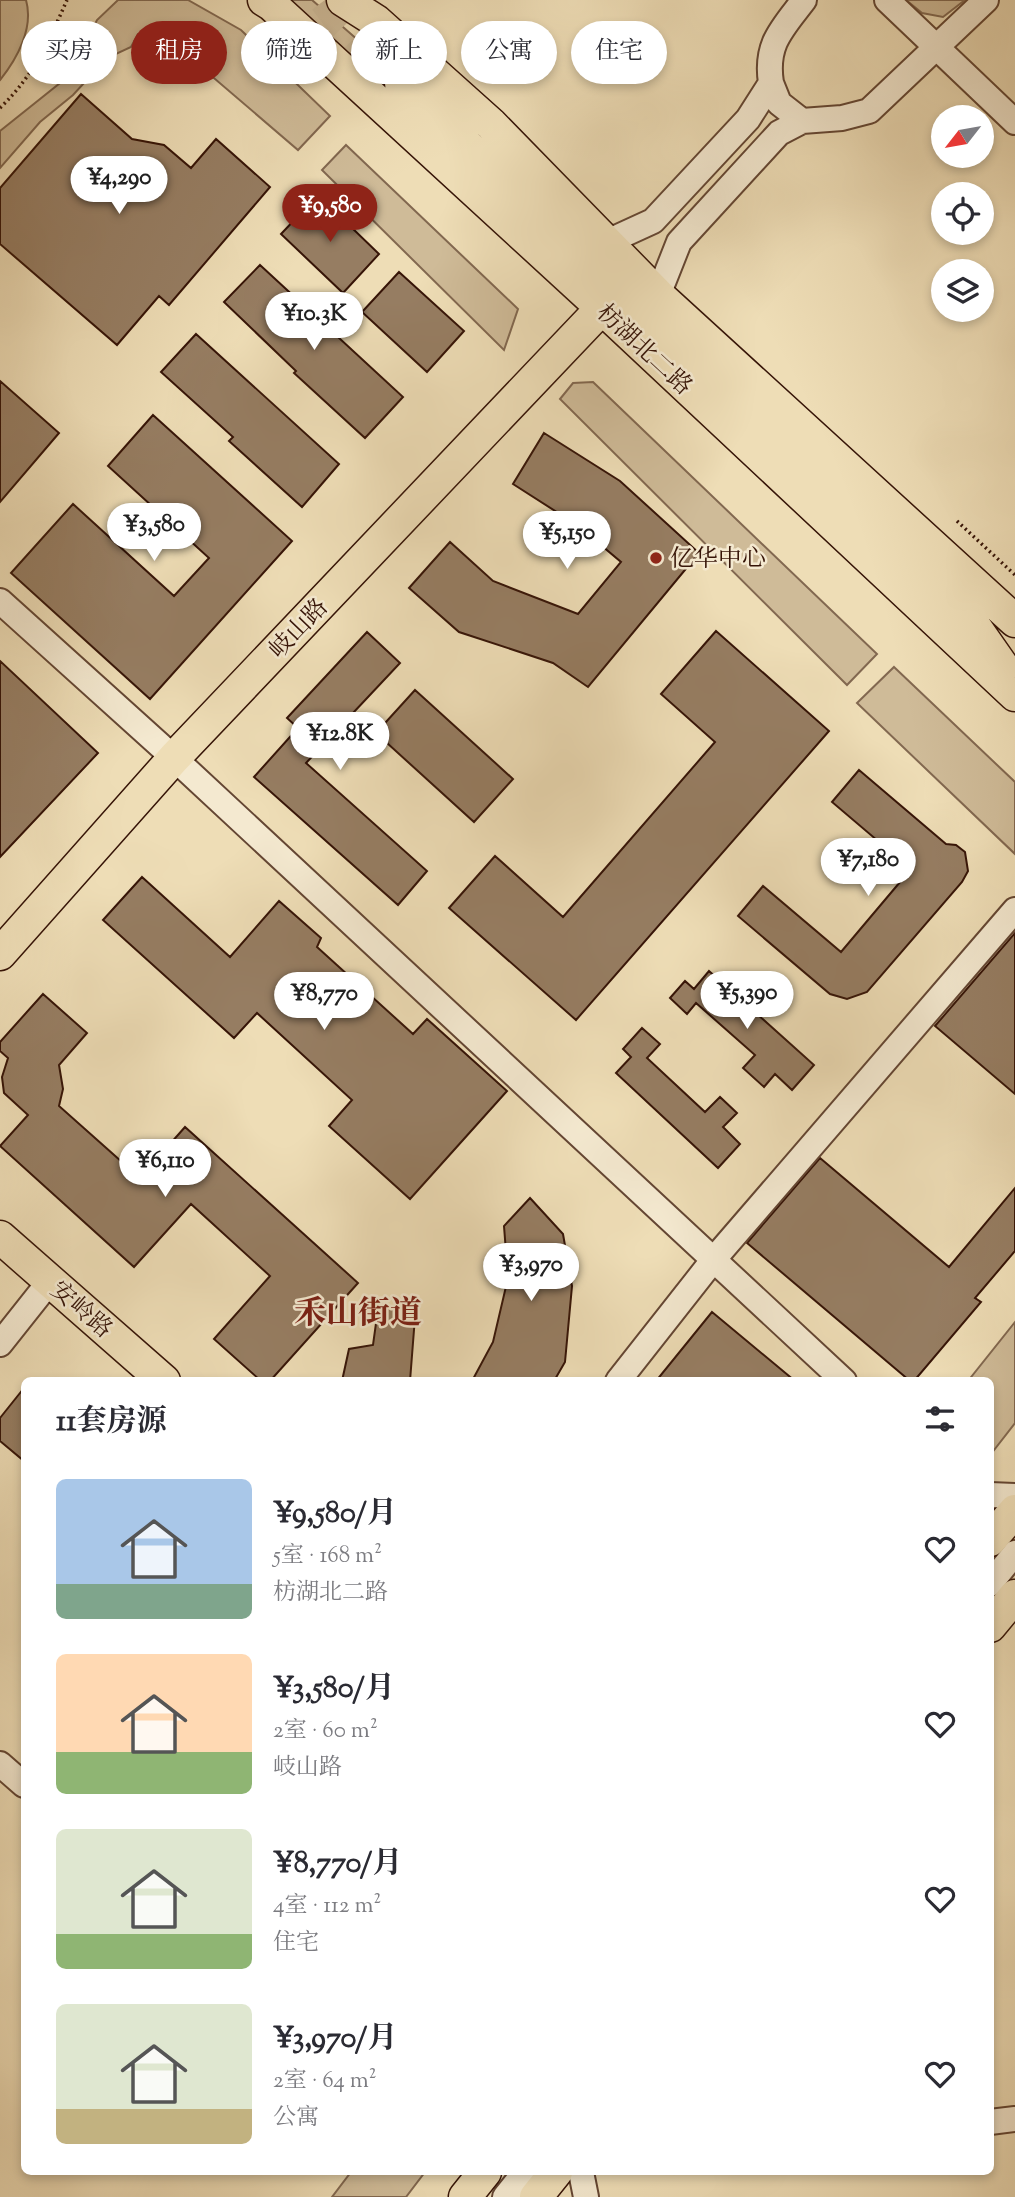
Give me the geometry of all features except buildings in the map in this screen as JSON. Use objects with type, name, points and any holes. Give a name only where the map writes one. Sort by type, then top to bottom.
[{"type":"main road","name":"枋湖北二路","points":[[343,0],[369,11],[491,124],[658,295],[1015,621]]},
{"type":"main road","name":"枋湖北二路","points":[[268,3],[602,308],[1015,695]]},
{"type":"main road","points":[[402,84],[975,627],[1015,686]]},
{"type":"main road","name":"岐山路","points":[[0,954],[174,758],[602,308]]},
{"type":"main road","name":"安岭路","points":[[0,1237],[159,1377]]},
{"type":"main road","points":[[994,1535],[1015,1511]]},
{"type":"main road","points":[[994,1621],[1015,1596]]},
{"type":"main road","points":[[465,2197],[483,2175]]},
{"type":"main road","points":[[536,2197],[554,2175]]},
{"type":"street","points":[[802,121],[779,103],[771,83],[768,63],[775,38],[804,0]]},
{"type":"street","points":[[887,0],[1015,121]]},
{"type":"street","points":[[658,295],[679,242],[779,133],[802,121],[842,118],[869,111],[986,0]]},
{"type":"street","points":[[605,243],[653,220],[748,119],[771,83]]},
{"type":"street","points":[[0,601],[174,758],[840,1377]]},
{"type":"street","points":[[621,1377],[713,1259],[1015,910]]},
{"type":"street","points":[[0,1344],[50,1281]]},
{"type":"street","points":[[994,1496],[1015,1496]]},
{"type":"street","points":[[994,1579],[1015,1553]]},
{"type":"street","points":[[0,1764],[21,1782]]},
{"type":"street","points":[[994,2122],[1015,2119]]},
{"type":"street","points":[[505,2197],[523,2175]]},
{"type":"street","points":[[582,2175],[586,2197]]},
{"type":"path","points":[[0,108],[14,95],[41,58],[67,0]]},
{"type":"path","points":[[957,521],[1015,575]]},
{"type":"shaded area","points":[[0,0],[26,0],[28,21],[21,21],[21,45],[0,80]]},
{"type":"shaded area","points":[[118,0],[188,0],[225,21],[131,21],[131,47],[117,53],[117,21],[97,20]]},
{"type":"shaded area","points":[[277,0],[312,0],[336,21],[300,21]]},
{"type":"shaded area","points":[[906,0],[965,0],[943,17],[922,13]]},
{"type":"shaded area","points":[[227,22],[241,30],[241,84],[297,84],[330,116],[298,150],[221,84],[227,84]]},
{"type":"shaded area","points":[[337,22],[351,34],[351,68],[337,55]]},
{"type":"shaded area","points":[[59,84],[83,84],[40,122],[0,168],[0,131]]},
{"type":"shaded area","points":[[369,84],[389,84],[380,94]]},
{"type":"shaded area","points":[[346,145],[518,309],[504,350],[322,170]]},
{"type":"shaded area","points":[[593,382],[877,654],[847,685],[560,399],[573,383]]},
{"type":"shaded area","points":[[894,667],[1015,782],[1015,854],[857,703]]},
{"type":"shaded area","points":[[1015,1322],[1015,1423],[994,1450],[994,1377],[971,1377]]},
{"type":"shaded area","points":[[349,2175],[423,2175],[406,2197],[332,2197]]},
{"type":"tunnel","points":[[325,0],[351,31]]},
{"type":"place","name":"亿华中心","points":[[656,558]]},
{"type":"district","name":"禾山街道","points":[[358,1312]]}]
